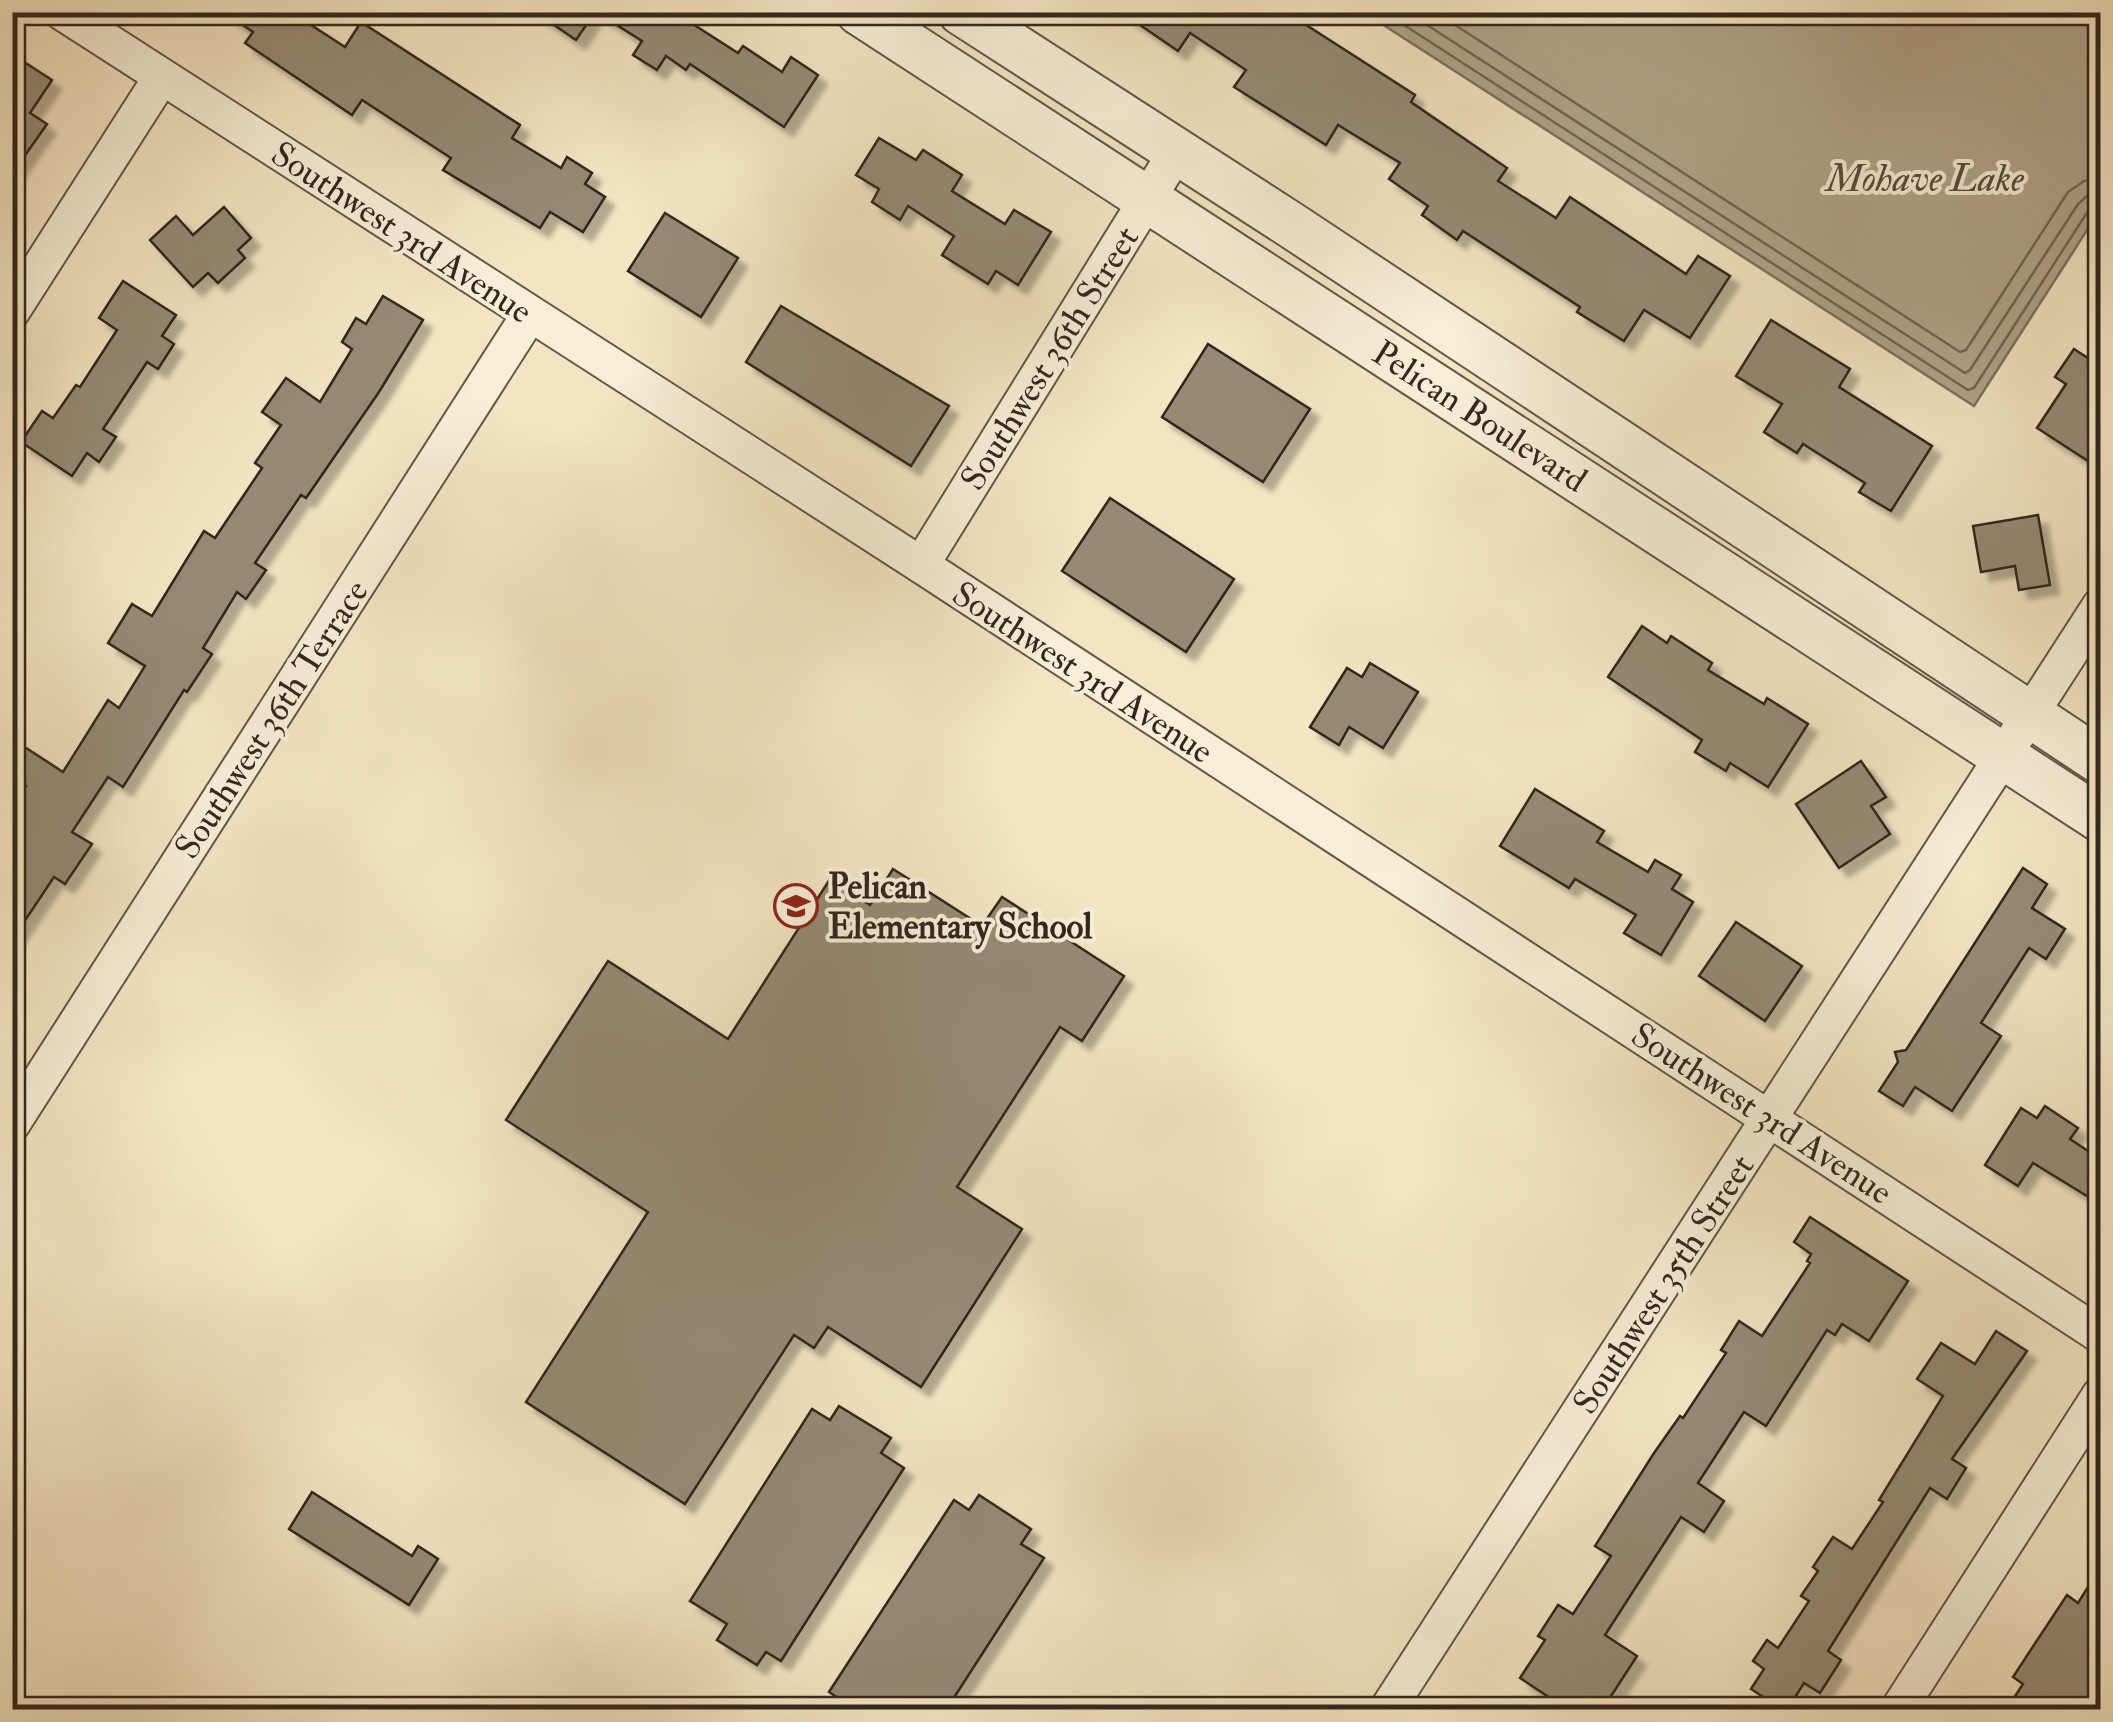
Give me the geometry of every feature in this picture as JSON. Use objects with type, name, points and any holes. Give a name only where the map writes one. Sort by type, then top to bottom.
[{"type":"street","name":"Southwest 3rd Avenue","points":[[62,12],[921,565],[2100,1335]]},
{"type":"street","name":"Pelican Boulevard","points":[[859,12],[2100,820]]},
{"type":"street","name":"Pelican Boulevard","points":[[961,12],[2100,761]]},
{"type":"street","points":[[12,311],[162,78]]},
{"type":"street","name":"Southwest 36th Street","points":[[921,565],[1177,152]]},
{"type":"street","name":"Southwest 36th Terrace","points":[[12,1124],[530,314]]},
{"type":"street","name":"Southwest 35th Street","points":[[1387,1710],[2005,759],[2100,606]]},
{"type":"street","points":[[1898,1710],[2100,1395]]},
{"type":"water","name":"Mohave Lake","points":[[1365,13],[2100,13],[2100,210],[1974,406]]},
{"type":"building","points":[[224,12],[291,12],[345,47],[361,22],[520,125],[512,138],[561,168],[567,157],[592,173],[585,184],[605,197],[583,232],[550,212],[540,228],[443,170],[451,158],[362,100],[352,115],[245,43],[253,32]]},
{"type":"building","points":[[535,12],[595,12],[576,40]]},
{"type":"building","points":[[596,12],[674,12],[738,53],[743,46],[782,72],[791,57],[818,75],[784,127],[690,64],[686,70],[666,56],[657,70],[633,55],[642,41]]},
{"type":"building","points":[[1121,12],[1286,12],[1415,95],[1411,102],[1507,168],[1498,181],[1556,218],[1570,197],[1686,274],[1698,256],[1730,276],[1690,338],[1644,310],[1624,341],[1577,312],[1580,307],[1463,231],[1457,240],[1422,215],[1428,206],[1389,179],[1400,163],[1338,125],[1326,145],[1234,87],[1246,70],[1190,33],[1178,51]]},
{"type":"building","points":[[12,54],[52,80],[30,113],[47,124],[12,174]]},
{"type":"building","points":[[879,138],[916,160],[923,150],[962,175],[952,191],[1005,224],[1014,210],[1051,232],[1018,285],[996,271],[988,284],[942,255],[954,236],[908,206],[900,220],[872,202],[879,189],[856,175]]},
{"type":"building","points":[[224,207],[251,238],[238,250],[245,258],[218,283],[208,273],[193,287],[150,240],[176,216],[193,235]]},
{"type":"building","points":[[665,213],[738,258],[701,317],[628,271]]},
{"type":"building","points":[[123,281],[176,315],[162,336],[174,344],[158,369],[147,362],[103,429],[116,437],[99,462],[87,453],[72,476],[21,442],[42,411],[53,418],[76,385],[80,387],[117,330],[99,318]]},
{"type":"building","points":[[383,296],[423,320],[306,498],[301,495],[255,563],[266,570],[246,599],[237,592],[203,648],[212,654],[187,692],[184,690],[123,787],[108,777],[72,832],[92,844],[65,884],[54,877],[12,940],[12,807],[26,786],[12,778],[12,761],[23,746],[63,772],[108,700],[119,708],[145,666],[108,643],[132,604],[152,616],[204,531],[215,538],[262,468],[255,463],[281,425],[262,412],[286,378],[320,402],[352,349],[342,342],[356,318],[366,324]]},
{"type":"building","points":[[781,306],[949,406],[911,466],[746,362]]},
{"type":"building","points":[[1771,320],[1850,369],[1839,387],[1932,446],[1891,511],[1859,492],[1865,483],[1803,444],[1797,453],[1764,432],[1782,404],[1736,376]]},
{"type":"building","points":[[1208,344],[1310,409],[1263,482],[1162,417]]},
{"type":"building","points":[[2074,349],[2100,366],[2100,442],[2088,461],[2037,428],[2066,384],[2055,377]]},
{"type":"building","points":[[1110,498],[1234,579],[1186,652],[1062,571]]},
{"type":"building","points":[[2038,515],[2050,585],[2019,590],[2015,566],[1981,572],[1973,526]]},
{"type":"building","points":[[1642,626],[1667,643],[1671,636],[1712,663],[1708,670],[1764,704],[1767,698],[1808,724],[1768,787],[1730,763],[1726,771],[1695,752],[1702,740],[1608,677]]},
{"type":"building","points":[[1370,663],[1418,692],[1383,748],[1349,727],[1339,745],[1310,727],[1347,668],[1362,677]]},
{"type":"building","points":[[1861,761],[1886,797],[1871,806],[1890,834],[1839,868],[1796,804]]},
{"type":"building","points":[[1535,789],[1604,831],[1597,842],[1648,872],[1655,860],[1681,875],[1672,889],[1693,902],[1661,955],[1624,933],[1636,915],[1575,879],[1569,888],[1500,846]]},
{"type":"building","points":[[2023,868],[2047,884],[2032,908],[2065,929],[2046,959],[2029,948],[1981,1023],[2001,1036],[1952,1111],[1915,1087],[1903,1106],[1879,1091],[1898,1062],[1895,1052],[1906,1050]]},
{"type":"building","points":[[893,869],[982,926],[1002,897],[1124,976],[1082,1041],[1060,1027],[957,1187],[1022,1229],[921,1387],[828,1327],[814,1348],[794,1335],[685,1504],[526,1402],[648,1212],[506,1120],[608,961],[728,1039],[830,879],[870,905]]},
{"type":"building","points":[[1736,922],[1802,966],[1765,1021],[1699,976]]},
{"type":"building","points":[[2045,1106],[2078,1128],[2070,1139],[2100,1159],[2100,1204],[2033,1163],[2018,1186],[1985,1165],[2021,1108],[2037,1118]]},
{"type":"building","points":[[1810,1217],[1908,1281],[1869,1341],[1842,1324],[1835,1335],[1827,1330],[1766,1426],[1744,1412],[1698,1483],[1724,1501],[1704,1532],[1681,1517],[1605,1635],[1637,1656],[1602,1710],[1568,1710],[1520,1678],[1545,1640],[1538,1636],[1558,1605],[1573,1614],[1611,1556],[1595,1546],[1654,1453],[1680,1416],[1683,1418],[1726,1353],[1721,1350],[1739,1321],[1762,1336],[1810,1263],[1807,1261],[1811,1254],[1794,1242]]},
{"type":"building","points":[[1996,1331],[2027,1351],[1952,1459],[1966,1468],[1947,1499],[1930,1488],[1828,1651],[1841,1660],[1820,1693],[1804,1683],[1787,1710],[1783,1710],[1751,1689],[1764,1669],[1753,1661],[1767,1640],[1778,1648],[1809,1601],[1801,1596],[1818,1571],[1813,1567],[1833,1537],[1852,1549],[1883,1502],[1879,1500],[1943,1396],[1917,1379],[1941,1343],[1975,1364]]},
{"type":"building","points":[[839,1406],[891,1438],[881,1453],[904,1468],[781,1661],[766,1652],[757,1665],[717,1640],[727,1624],[690,1601],[812,1409],[830,1420]]},
{"type":"building","points":[[312,1492],[412,1556],[418,1546],[438,1559],[409,1605],[289,1529]]},
{"type":"building","points":[[979,1495],[1031,1529],[1021,1544],[1044,1558],[946,1710],[856,1710],[829,1692],[954,1500],[969,1510]]},
{"type":"building","points":[[2100,1568],[2100,1698],[2093,1710],[2006,1710],[2023,1684],[2013,1677],[2067,1595],[2078,1603]]},
{"type":"place","name":"Pelican Elementary School","points":[[796,906]]}]
